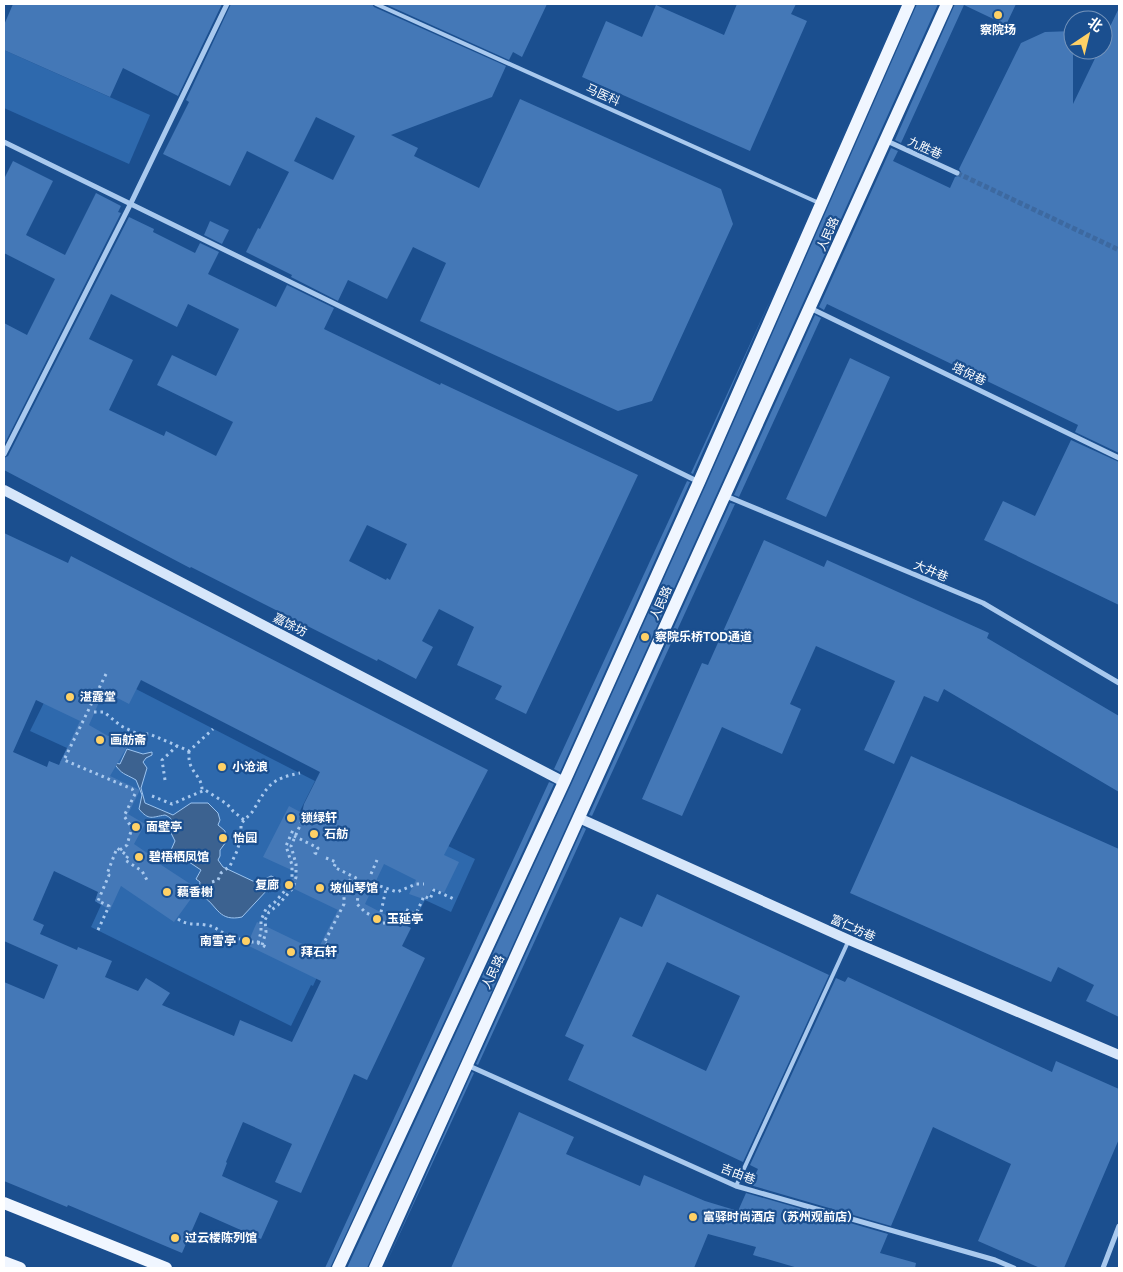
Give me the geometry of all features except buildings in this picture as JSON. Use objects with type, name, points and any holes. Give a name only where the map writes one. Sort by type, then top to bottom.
[{"type":"main road","name":"人民路","points":[[338,1267],[564,782],[699,482],[909,4]]},
{"type":"main road","name":"人民路","points":[[375,1268],[947,4]]},
{"type":"main road","points":[[4,1203],[166,1268]]},
{"type":"main road","points":[[4,1262],[20,1268]]},
{"type":"street","points":[[4,454],[131,204],[227,4]]},
{"type":"street","name":"九胜巷","points":[[885,140],[957,173]]},
{"type":"street","points":[[4,142],[699,482]]},
{"type":"street","name":"塔倪巷","points":[[810,308],[1119,458]]},
{"type":"street","name":"嘉馀坊","points":[[4,490],[564,782]]},
{"type":"street","name":"大井巷","points":[[725,496],[983,603],[1119,684]]},
{"type":"street","name":"富仁坊巷","points":[[579,818],[850,940],[1119,1055]]},
{"type":"street","name":"吉由巷","points":[[466,1064],[736,1186],[995,1260],[1014,1268]]},
{"type":"street","points":[[1102,1268],[1119,1226]]},
{"type":"lane","name":"马医科","points":[[376,4],[822,204]]},
{"type":"lane","points":[[736,1186],[850,940]]},
{"type":"path","points":[[106,674],[64,760],[132,789],[135,794],[124,816],[130,825]]},
{"type":"path","points":[[94,712],[104,712],[122,726],[138,734],[152,735],[189,751]]},
{"type":"path","points":[[202,790],[201,784],[189,764],[189,751],[213,728]]},
{"type":"path","points":[[165,780],[162,760],[177,746]]},
{"type":"path","points":[[192,897],[208,889],[212,882],[218,880],[221,874],[229,867],[239,846],[242,835],[241,824],[250,815],[270,785],[281,778],[300,773]]},
{"type":"path","points":[[152,796],[172,804],[189,798],[202,790],[208,791],[217,799],[227,804],[232,811],[244,820]]},
{"type":"path","points":[[260,944],[266,932],[265,920],[269,912],[293,888],[296,877],[296,864],[291,846],[305,814]]},
{"type":"path","points":[[260,944],[261,920],[266,909],[289,886],[292,877],[292,866],[286,846],[293,830]]},
{"type":"path","points":[[98,930],[109,906],[98,901],[109,875],[107,874],[117,848],[120,850],[127,845],[131,831]]},
{"type":"path","points":[[294,836],[318,848],[315,853],[317,854]]},
{"type":"path","points":[[120,850],[128,856],[125,860],[142,871],[147,880]]},
{"type":"path","points":[[326,858],[336,862],[334,867],[360,880]]},
{"type":"path","points":[[371,874],[377,860]]},
{"type":"path","points":[[315,954],[324,958],[330,946],[324,943],[344,904],[344,893],[352,876]]},
{"type":"path","points":[[374,884],[397,892],[416,884],[424,884]]},
{"type":"path","points":[[364,887],[358,896],[357,904],[372,916]]},
{"type":"path","points":[[381,912],[386,889]]},
{"type":"path","points":[[383,923],[399,923],[405,909],[416,914],[424,896],[430,899],[434,890],[456,900]]},
{"type":"path","points":[[178,919],[194,925],[205,924],[240,939]]},
{"type":"path","points":[[251,942],[268,948]]},
{"type":"shaded area","points":[[4,50],[150,115],[129,164],[4,108]]},
{"type":"shaded area","name":"怡园","points":[[68,654],[315,781],[300,811],[305,814],[390,818],[475,859],[451,912],[425,900],[417,916],[406,912],[396,934],[332,944],[313,986],[311,985],[291,1026],[91,927],[101,905],[95,901],[116,847],[132,791],[60,762],[67,748],[30,731]]},
{"type":"shaded area","points":[[127,749],[143,754],[152,752],[152,755],[143,762],[147,768],[141,788],[145,803],[173,815],[191,803],[208,803],[218,813],[220,820],[218,825],[225,831],[226,842],[220,850],[218,860],[223,867],[257,883],[271,876],[274,877],[269,888],[242,917],[224,916],[204,897],[203,892],[199,890],[200,882],[196,879],[201,870],[171,850],[175,841],[171,833],[171,819],[165,815],[148,817],[139,809],[142,795],[136,780],[121,772],[114,763],[120,764]]},
{"type":"tunnel","points":[[957,173],[1119,250]]},
{"type":"place","name":"察院场","points":[[998,15]]},
{"type":"place","name":"察院乐桥TOD通道","points":[[645,637]]},
{"type":"place","name":"湛露堂","points":[[70,697]]},
{"type":"place","name":"画舫斋","points":[[100,740]]},
{"type":"place","name":"小沧浪","points":[[222,767]]},
{"type":"place","name":"锁绿轩","points":[[291,818]]},
{"type":"place","name":"面壁亭","points":[[136,827]]},
{"type":"place","name":"石舫","points":[[314,834]]},
{"type":"place","name":"怡园","points":[[223,838]]},
{"type":"place","name":"碧梧栖凤馆","points":[[139,857]]},
{"type":"place","name":"复廊","points":[[289,885]]},
{"type":"place","name":"坡仙琴馆","points":[[320,888]]},
{"type":"place","name":"藕香榭","points":[[167,892]]},
{"type":"place","name":"玉延亭","points":[[377,919]]},
{"type":"place","name":"南雪亭","points":[[246,941]]},
{"type":"place","name":"拜石轩","points":[[291,952]]},
{"type":"place","name":"富驿时尚酒店（苏州观前店）","points":[[693,1217]]},
{"type":"place","name":"过云楼陈列馆","points":[[175,1238]]}]
